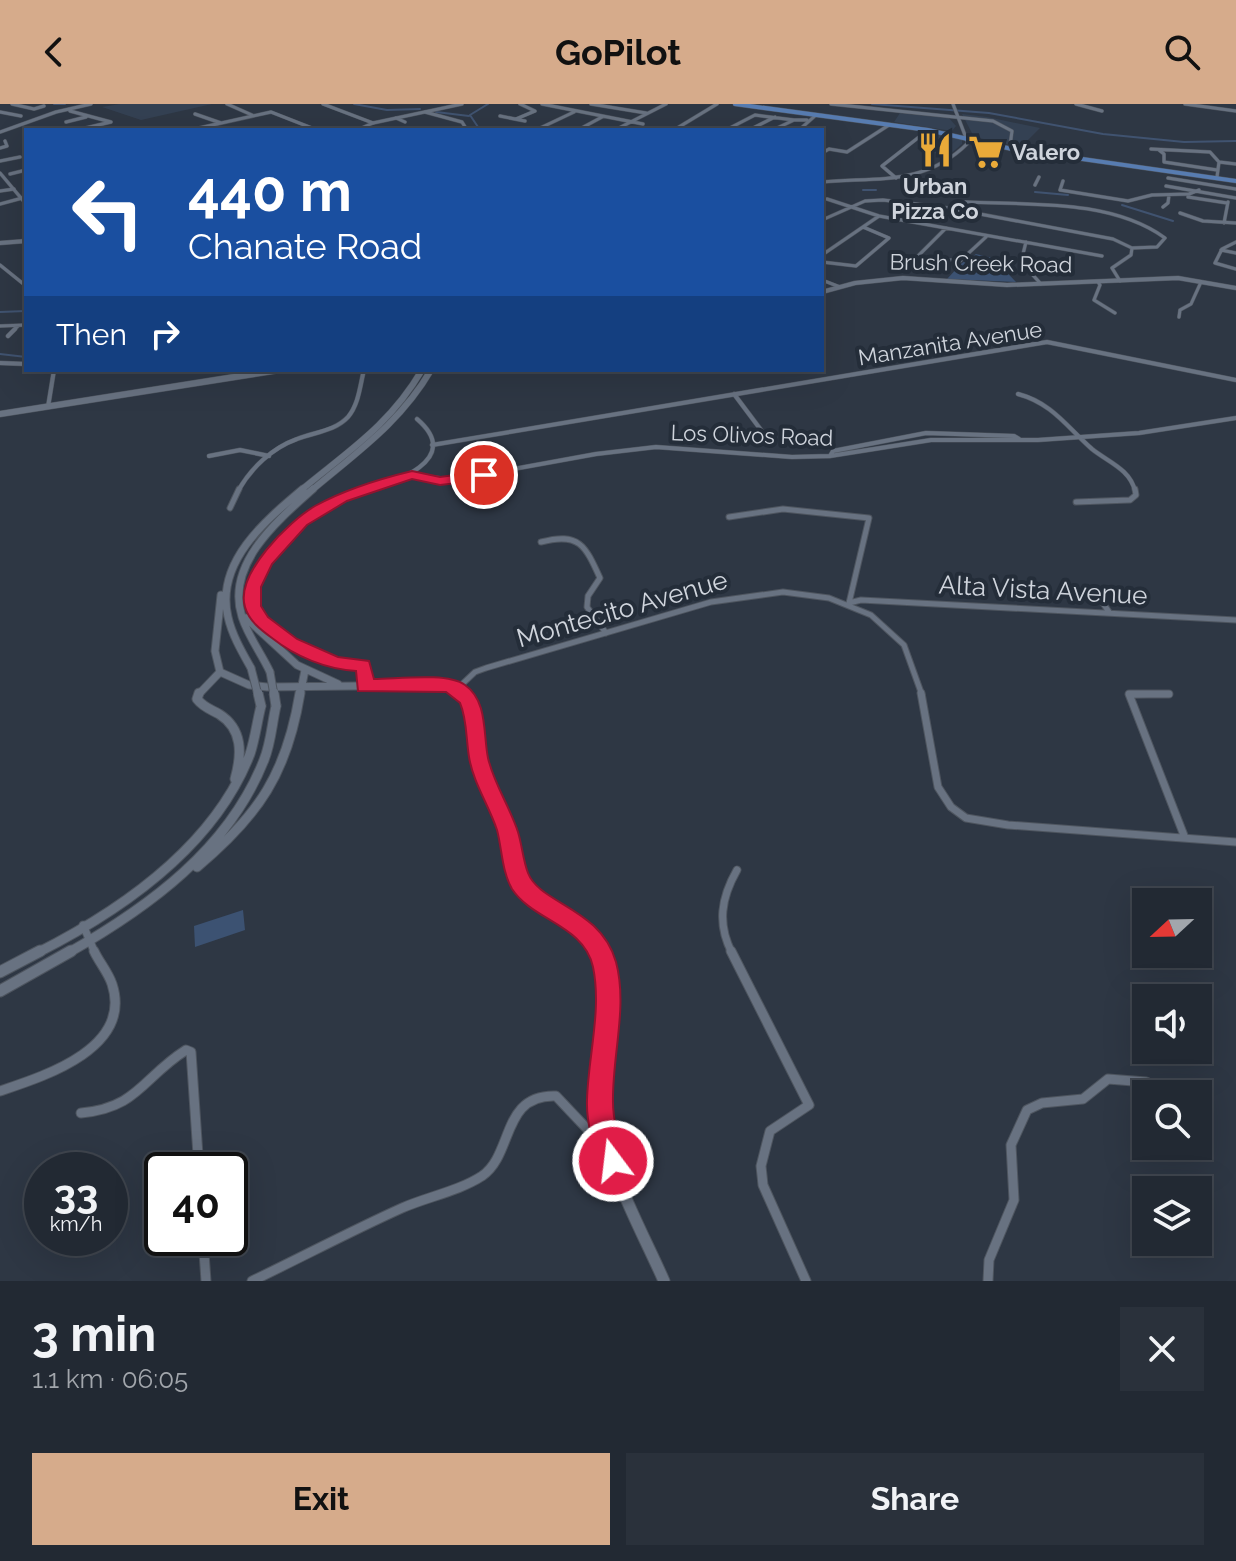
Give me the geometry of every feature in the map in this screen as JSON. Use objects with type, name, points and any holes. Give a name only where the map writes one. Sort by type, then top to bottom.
[{"type":"main road","points":[[362,128],[462,104]]},
{"type":"main road","points":[[735,104],[928,130],[1218,181]]},
{"type":"main road","points":[[744,104],[946,131],[958,132],[963,127]]},
{"type":"main road","points":[[1185,104],[1236,111]]},
{"type":"main road","points":[[953,105],[968,138],[966,146]]},
{"type":"main road","points":[[946,131],[985,143],[1218,181],[1236,180]]},
{"type":"main road","points":[[824,182],[896,178],[933,170],[966,146],[985,143]]},
{"type":"main road","points":[[0,170],[10,174],[24,195]]},
{"type":"main road","points":[[0,170],[14,189],[24,196]]},
{"type":"main road","points":[[0,243],[24,241]]},
{"type":"main road","name":"Brush Creek Road","points":[[824,291],[903,278],[1007,285],[1171,278],[1236,288]]},
{"type":"main road","points":[[0,414],[267,372]]},
{"type":"main road","points":[[220,672],[215,651],[221,594],[238,555],[251,536],[272,515],[367,437],[410,392],[421,372]]},
{"type":"main road","points":[[176,880],[220,834],[257,780],[268,756],[276,706],[270,672],[239,605],[242,574],[250,555],[265,534],[395,420],[419,393],[430,372]]},
{"type":"main road","points":[[0,972],[138,891],[169,867],[224,806],[253,752],[261,706],[251,668],[229,624],[225,592],[228,579]]},
{"type":"main road","points":[[239,605],[248,622],[305,670],[346,687]]},
{"type":"main road","points":[[0,991],[90,941],[214,854],[241,826],[284,760],[302,696],[300,687],[305,670]]},
{"type":"main road","points":[[220,672],[200,690],[197,699],[203,707],[228,719],[241,742],[237,775],[224,806]]},
{"type":"main road","points":[[220,672],[249,685],[346,687],[433,684],[457,689],[472,710],[479,760],[502,817],[519,881],[529,894],[589,935],[604,963],[608,999],[599,1079],[603,1132],[664,1281]]},
{"type":"street","points":[[0,132],[66,109],[91,104]]},
{"type":"street","points":[[227,104],[252,115]]},
{"type":"street","points":[[323,104],[373,123]]},
{"type":"street","points":[[516,119],[535,111],[520,104]]},
{"type":"street","points":[[542,104],[643,124]]},
{"type":"street","points":[[591,104],[646,113]]},
{"type":"street","points":[[616,108],[624,104]]},
{"type":"street","points":[[619,128],[666,104]]},
{"type":"street","points":[[677,128],[717,104]]},
{"type":"street","points":[[831,104],[989,120],[1013,132],[1010,146]]},
{"type":"street","points":[[1076,104],[1102,111]]},
{"type":"street","points":[[0,112],[14,105],[34,109],[44,106]]},
{"type":"street","points":[[66,109],[111,122],[86,128]]},
{"type":"street","points":[[0,112],[21,116]]},
{"type":"street","points":[[199,128],[273,112],[312,128]]},
{"type":"street","points":[[425,112],[462,122],[466,128]]},
{"type":"street","points":[[540,128],[574,112]]},
{"type":"street","points":[[195,114],[221,123]]},
{"type":"street","points":[[734,127],[755,115],[807,120],[817,114]]},
{"type":"street","points":[[66,122],[90,116]]},
{"type":"street","points":[[500,116],[525,121]]},
{"type":"street","points":[[582,128],[602,117]]},
{"type":"street","points":[[753,128],[775,117]]},
{"type":"street","points":[[396,118],[405,122]]},
{"type":"street","points":[[777,128],[794,120]]},
{"type":"street","points":[[803,128],[808,125],[807,120]]},
{"type":"street","points":[[824,152],[829,149],[847,152],[889,125]]},
{"type":"street","points":[[734,127],[739,128]]},
{"type":"street","points":[[16,128],[24,130]]},
{"type":"street","points":[[896,178],[882,166],[928,130]]},
{"type":"street","points":[[0,148],[7,146],[5,141]]},
{"type":"street","points":[[1151,149],[1207,151],[1219,162],[1236,164]]},
{"type":"street","points":[[1159,149],[1164,154],[1164,162],[1217,170]]},
{"type":"street","points":[[13,152],[24,159]]},
{"type":"street","points":[[0,161],[20,157]]},
{"type":"street","points":[[1217,193],[1219,162]]},
{"type":"street","points":[[10,174],[24,170]]},
{"type":"street","points":[[1035,185],[1039,177]]},
{"type":"street","points":[[1168,178],[1218,181],[1236,189]]},
{"type":"street","points":[[1063,181],[1060,190],[1132,201],[1152,195],[1184,195],[1227,203],[1235,198]]},
{"type":"street","points":[[1087,194],[1091,185]]},
{"type":"street","points":[[1166,186],[1235,198]]},
{"type":"street","points":[[0,191],[14,189]]},
{"type":"street","points":[[1115,198],[1119,190]]},
{"type":"street","points":[[1184,195],[1199,190]]},
{"type":"street","points":[[1163,207],[1168,203],[1169,195]]},
{"type":"street","points":[[0,204],[24,197]]},
{"type":"street","points":[[827,199],[879,216],[1102,256]]},
{"type":"street","points":[[1186,215],[1196,210],[1198,199]]},
{"type":"street","points":[[824,218],[865,201],[883,200],[948,208],[1113,239],[1132,248],[1157,247],[1165,238],[1154,230],[1116,216],[1062,206],[962,202],[948,208]]},
{"type":"street","points":[[1224,223],[1227,203]]},
{"type":"street","points":[[1180,213],[1236,223]]},
{"type":"street","points":[[824,254],[879,216]]},
{"type":"street","points":[[824,262],[856,266],[889,238],[863,227]]},
{"type":"street","points":[[946,228],[917,257],[960,261],[986,237]]},
{"type":"street","points":[[1026,242],[1021,262],[1041,284]]},
{"type":"street","points":[[1236,242],[1228,243],[1221,250],[1217,266],[1236,269]]},
{"type":"street","points":[[1120,281],[1112,268],[1131,255],[1132,248]]},
{"type":"street","points":[[1221,250],[1236,253]]},
{"type":"street","points":[[0,265],[24,284]]},
{"type":"street","points":[[824,281],[840,287]]},
{"type":"street","points":[[1098,282],[1100,285],[1094,300],[1115,313]]},
{"type":"street","points":[[1179,317],[1180,310],[1191,304],[1201,282]]},
{"type":"street","points":[[0,326],[24,325]]},
{"type":"street","points":[[8,336],[18,326]]},
{"type":"street","name":"Manzanita Avenue","points":[[432,445],[1047,342],[1236,380]]},
{"type":"street","points":[[0,363],[24,364]]},
{"type":"street","points":[[48,407],[54,372]]},
{"type":"street","points":[[230,508],[244,479],[269,456],[290,442],[330,429],[347,418],[363,372]]},
{"type":"street","points":[[734,394],[764,434]]},
{"type":"street","points":[[1018,394],[1052,407],[1090,447],[1123,470],[1136,487],[1136,495],[1118,501],[1076,502]]},
{"type":"street","name":"Los Olivos Road","points":[[412,475],[453,480],[596,454],[656,447],[792,457],[830,456],[931,440],[1022,440],[1139,433],[1236,418]]},
{"type":"street","points":[[365,686],[363,665],[328,661],[274,633],[255,612],[253,587],[265,562],[301,521],[342,498],[412,475],[428,459],[432,445],[428,430],[417,419]]},
{"type":"street","points":[[209,456],[240,450],[269,456]]},
{"type":"street","points":[[729,517],[783,509],[869,518],[849,603]]},
{"type":"street","points":[[541,542],[564,535],[576,538],[590,555],[600,578],[588,596],[587,607],[606,633]]},
{"type":"street","points":[[1094,590],[1109,612]]},
{"type":"street","name":"Montecito Avenue","points":[[457,689],[475,672],[746,594],[791,594],[849,603],[889,628],[908,652],[915,671],[938,787],[947,803],[960,815],[981,822],[1008,825],[1236,842]]},
{"type":"street","name":"Alta Vista Avenue","points":[[849,603],[861,600],[1236,620]]},
{"type":"street","points":[[1169,694],[1129,694],[1154,764],[1186,838]]},
{"type":"street","points":[[737,870],[723,893],[721,918],[725,939],[809,1105],[770,1131],[761,1166],[763,1185],[806,1281]]},
{"type":"street","points":[[0,1091],[63,1068],[88,1052],[100,1038],[114,1007],[113,985],[83,925]]},
{"type":"street","points":[[81,1113],[112,1110],[140,1092],[173,1056],[186,1050],[191,1052],[194,1069],[198,1152]]},
{"type":"street","points":[[988,1281],[989,1260],[1014,1200],[1011,1145],[1027,1110],[1042,1103],[1083,1099],[1108,1079],[1132,1081]]},
{"type":"street","points":[[252,1281],[402,1208],[483,1175],[492,1166],[515,1116],[530,1100],[541,1095],[556,1096],[590,1132],[603,1132]]},
{"type":"street","points":[[204,1256],[206,1281]]},
{"type":"shaded area","points":[[120,104],[212,104],[141,120],[102,107]]},
{"type":"shaded area","points":[[900,113],[949,118],[956,126],[952,131],[894,122]]},
{"type":"shaded area","points":[[962,114],[1040,128],[1021,147],[974,137]]},
{"type":"shaded area","points":[[929,131],[962,139],[962,144],[948,156],[919,150],[931,140],[922,136]]},
{"type":"shaded area","points":[[976,254],[993,258],[1016,282],[947,279]]},
{"type":"shaded area","points":[[243,910],[245,930],[195,947],[194,926]]},
{"type":"waterway","points":[[54,104],[65,104]]},
{"type":"waterway","points":[[354,104],[387,110],[420,109]]},
{"type":"waterway","points":[[479,128],[470,115],[488,104]]},
{"type":"waterway","points":[[872,104],[989,113],[1103,134],[1184,142],[1236,141]]},
{"type":"waterway","points":[[436,112],[469,116]]},
{"type":"waterway","points":[[863,190],[876,190]]},
{"type":"waterway","points":[[931,190],[964,190]]},
{"type":"waterway","points":[[1035,192],[1068,195]]},
{"type":"waterway","points":[[1122,205],[1173,221]]},
{"type":"waterway","points":[[0,312],[24,311]]},
{"type":"waterway","points":[[0,354],[24,357]]},
{"type":"place","name":"Urban Pizza Co","points":[[935,150]]},
{"type":"place","name":"Valero","points":[[986,152]]},
{"type":"route","points":[[484,475],[440,481],[412,475],[342,498],[319,510],[301,521],[265,562],[253,587],[253,606],[274,633],[290,643],[328,661],[363,665],[365,686],[446,685],[457,689],[467,699],[472,710],[474,742],[479,760],[507,831],[519,881],[529,894],[589,935],[599,948],[604,963],[608,976],[608,999],[599,1079],[600,1103],[603,1132],[613,1161]]}]
